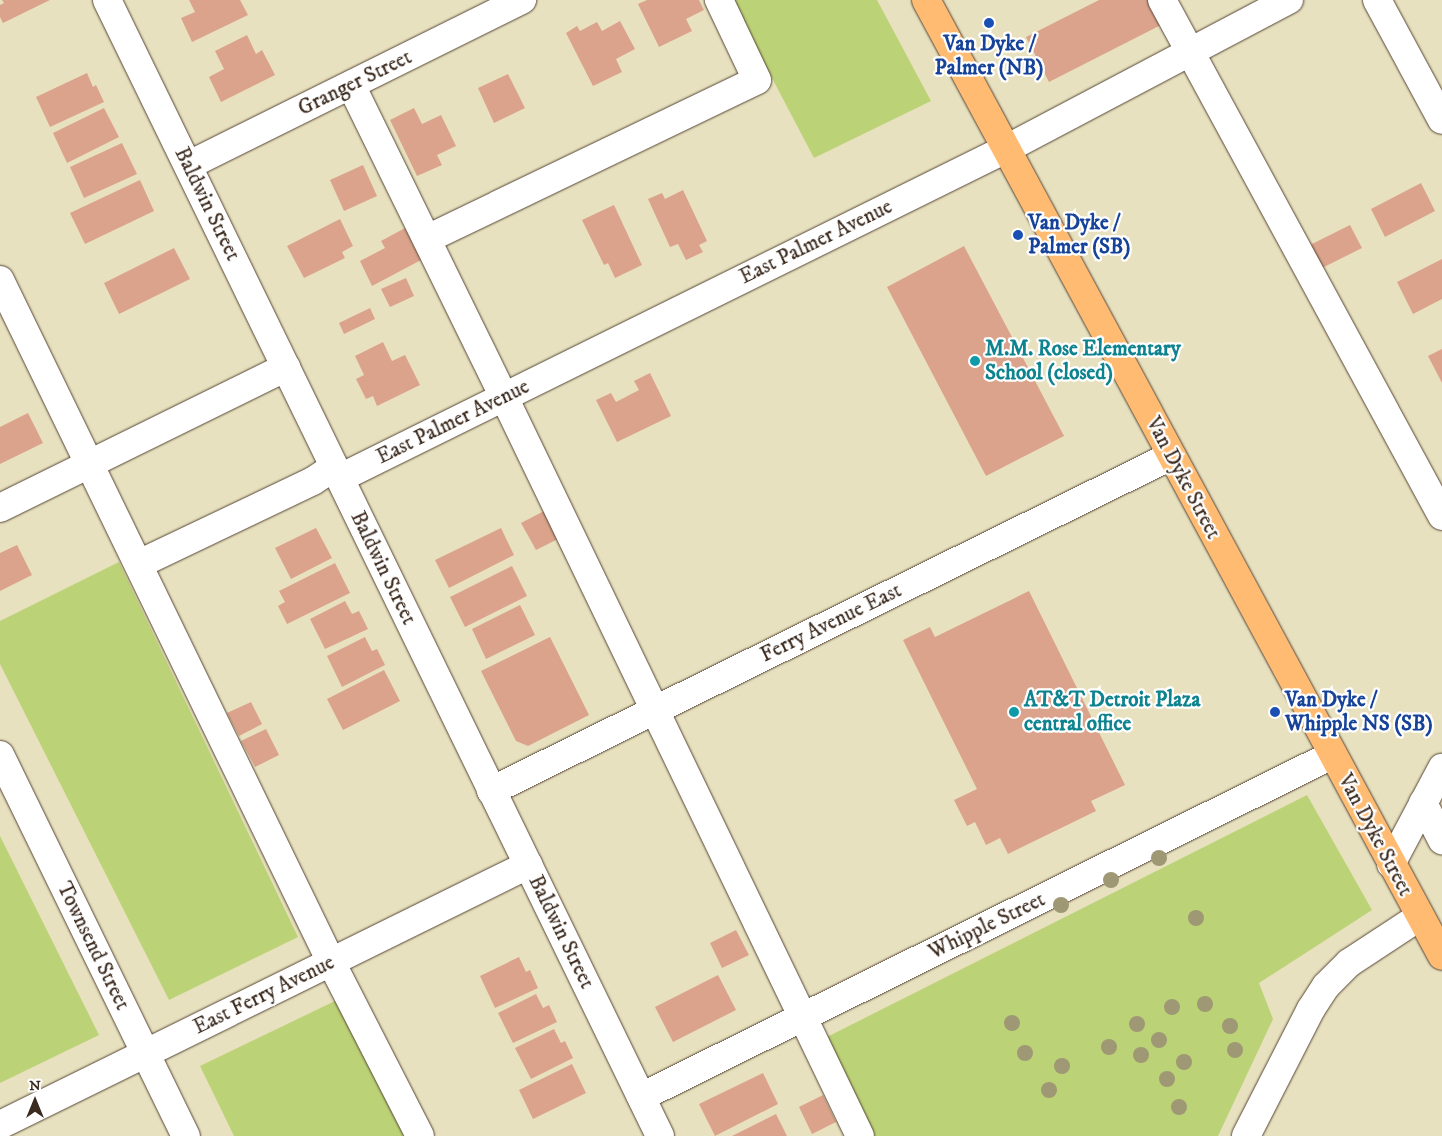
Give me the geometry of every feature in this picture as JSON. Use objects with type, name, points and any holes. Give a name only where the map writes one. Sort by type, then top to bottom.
[{"type":"main road","name":"Van Dyke Street","points":[[926,0],[1419,917],[1442,956]]},
{"type":"street","name":"Granger Street","points":[[189,166],[522,0]]},
{"type":"street","points":[[427,239],[756,80],[719,0]]},
{"type":"street","points":[[1162,0],[1442,516]]},
{"type":"street","name":"East Palmer Avenue","points":[[139,564],[313,481],[337,472],[504,396],[1006,149],[1289,0]]},
{"type":"street","points":[[1377,0],[1442,120]]},
{"type":"street","name":"Baldwin Street","points":[[114,2],[189,166],[286,368],[660,1136]]},
{"type":"street","points":[[351,85],[504,396],[801,1018],[860,1136]]},
{"type":"street","points":[[0,280],[91,464],[331,962],[420,1136]]},
{"type":"street","points":[[0,508],[286,368]]},
{"type":"street","name":"Ferry Avenue East","points":[[491,791],[1171,456]]},
{"type":"street","name":"Townsend Street","points":[[0,755],[186,1136]]},
{"type":"street","name":"Whipple Street","points":[[641,1097],[1332,755]]},
{"type":"street","points":[[1391,864],[1442,768]]},
{"type":"street","points":[[1423,803],[1442,840]]},
{"type":"street","name":"East Ferry Avenue","points":[[0,1125],[528,865]]},
{"type":"street","points":[[1246,1136],[1311,1009],[1326,986],[1349,964],[1419,917]]},
{"type":"green space","points":[[731,0],[877,0],[931,101],[814,158]]},
{"type":"green space","points":[[119,562],[298,937],[169,1000],[0,664],[0,621]]},
{"type":"green space","points":[[1307,795],[1372,910],[1259,983],[1273,1019],[1218,1136],[872,1136],[825,1038]]},
{"type":"green space","points":[[0,836],[99,1035],[0,1083]]},
{"type":"green space","points":[[337,1000],[404,1136],[234,1136],[200,1066]]},
{"type":"building","points":[[2,0],[50,0],[3,23],[0,17],[0,5],[4,3]]},
{"type":"building","points":[[189,0],[240,0],[248,15],[192,42],[181,18],[195,12]]},
{"type":"building","points":[[647,0],[699,0],[704,10],[686,19],[692,31],[659,47],[638,4]]},
{"type":"building","points":[[1099,0],[1148,0],[1161,25],[1049,82],[1026,37]]},
{"type":"building","points":[[620,21],[635,49],[616,59],[622,72],[593,86],[566,33],[577,26],[580,31],[597,22],[602,31]]},
{"type":"building","points":[[247,35],[256,54],[262,50],[275,75],[221,102],[209,77],[224,69],[215,51]]},
{"type":"building","points":[[87,73],[93,87],[96,85],[104,102],[50,127],[36,97]]},
{"type":"building","points":[[508,74],[525,108],[494,123],[478,88]]},
{"type":"building","points":[[104,108],[119,137],[67,163],[53,133]]},
{"type":"building","points":[[414,108],[422,124],[441,115],[456,146],[437,155],[442,165],[417,176],[390,120]]},
{"type":"building","points":[[122,143],[137,174],[84,198],[70,167]]},
{"type":"building","points":[[363,165],[377,196],[344,211],[330,180]]},
{"type":"building","points":[[140,180],[154,211],[85,244],[70,213]]},
{"type":"building","points":[[1421,183],[1435,211],[1385,237],[1371,209]]},
{"type":"building","points":[[683,190],[707,241],[699,245],[703,252],[686,260],[678,244],[670,247],[648,199],[662,193],[665,199]]},
{"type":"building","points":[[614,205],[642,265],[615,278],[608,263],[604,265],[582,220]]},
{"type":"building","points":[[340,219],[353,246],[342,252],[345,258],[304,278],[287,246]]},
{"type":"building","points":[[1350,225],[1362,248],[1320,269],[1308,246]]},
{"type":"building","points":[[405,228],[421,260],[372,286],[360,261],[385,248],[381,241]]},
{"type":"building","name":"M.M. Rose Elementary School (closed)","points":[[964,246],[1064,436],[986,476],[887,287]]},
{"type":"building","points":[[174,248],[190,279],[119,314],[104,283]]},
{"type":"building","points":[[1442,259],[1442,299],[1413,314],[1397,282]]},
{"type":"building","points":[[406,278],[414,296],[390,307],[381,289]]},
{"type":"building","points":[[370,308],[375,319],[344,334],[339,323]]},
{"type":"building","points":[[383,342],[392,361],[405,355],[420,385],[377,406],[373,396],[366,399],[356,379],[364,375],[355,356]]},
{"type":"building","points":[[1442,349],[1442,383],[1428,356]]},
{"type":"building","points":[[650,373],[671,416],[617,442],[596,400],[611,393],[616,402],[639,390],[634,381]]},
{"type":"building","points":[[28,413],[43,443],[0,464],[0,427]]},
{"type":"building","points":[[546,510],[560,538],[536,550],[521,523]]},
{"type":"building","points":[[316,528],[332,558],[291,579],[275,548]]},
{"type":"building","points":[[501,528],[514,555],[449,588],[435,560]]},
{"type":"building","points":[[17,545],[32,575],[0,591],[0,553]]},
{"type":"building","points":[[335,563],[350,593],[287,624],[278,606],[285,602],[279,591]]},
{"type":"building","points":[[512,566],[527,596],[465,627],[450,597]]},
{"type":"building","name":"AT&T Detroit Plaza central office","points":[[1029,591],[1125,785],[1091,801],[1096,811],[1008,854],[1000,838],[986,845],[975,822],[967,826],[954,800],[977,789],[903,640],[930,627],[935,637]]},
{"type":"building","points":[[345,601],[352,614],[359,611],[368,629],[325,649],[310,619]]},
{"type":"building","points":[[520,605],[535,635],[486,659],[472,629]]},
{"type":"building","points":[[365,637],[372,651],[377,649],[385,665],[342,687],[327,656]]},
{"type":"building","points":[[550,637],[589,715],[528,746],[516,741],[481,671]]},
{"type":"building","points":[[384,670],[400,701],[343,730],[327,699]]},
{"type":"building","points":[[251,702],[262,724],[239,736],[227,713]]},
{"type":"building","points":[[266,729],[279,755],[255,767],[241,741]]},
{"type":"building","points":[[736,930],[749,955],[722,968],[710,943]]},
{"type":"building","points":[[519,957],[526,972],[530,970],[538,988],[495,1008],[480,976]]},
{"type":"building","points":[[718,975],[736,1010],[673,1042],[655,1007]]},
{"type":"building","points":[[536,994],[543,1008],[549,1005],[557,1022],[513,1043],[498,1013]]},
{"type":"building","points":[[554,1029],[561,1043],[565,1041],[573,1058],[531,1079],[515,1048]]},
{"type":"building","points":[[572,1064],[586,1093],[533,1119],[519,1090]]},
{"type":"building","points":[[763,1073],[778,1104],[715,1136],[699,1104]]},
{"type":"building","points":[[823,1095],[836,1122],[812,1134],[799,1107]]},
{"type":"building","points":[[776,1114],[787,1136],[732,1136]]},
{"type":"place","name":"Van Dyke / Palmer (NB)","points":[[989,23]]},
{"type":"place","name":"Van Dyke / Palmer (SB)","points":[[1018,235]]},
{"type":"place","name":"M.M. Rose Elementary School (closed)","points":[[975,361]]},
{"type":"place","name":"AT&T Detroit Plaza central office","points":[[1014,712]]},
{"type":"place","name":"Van Dyke / Whipple NS (SB)","points":[[1275,712]]}]
